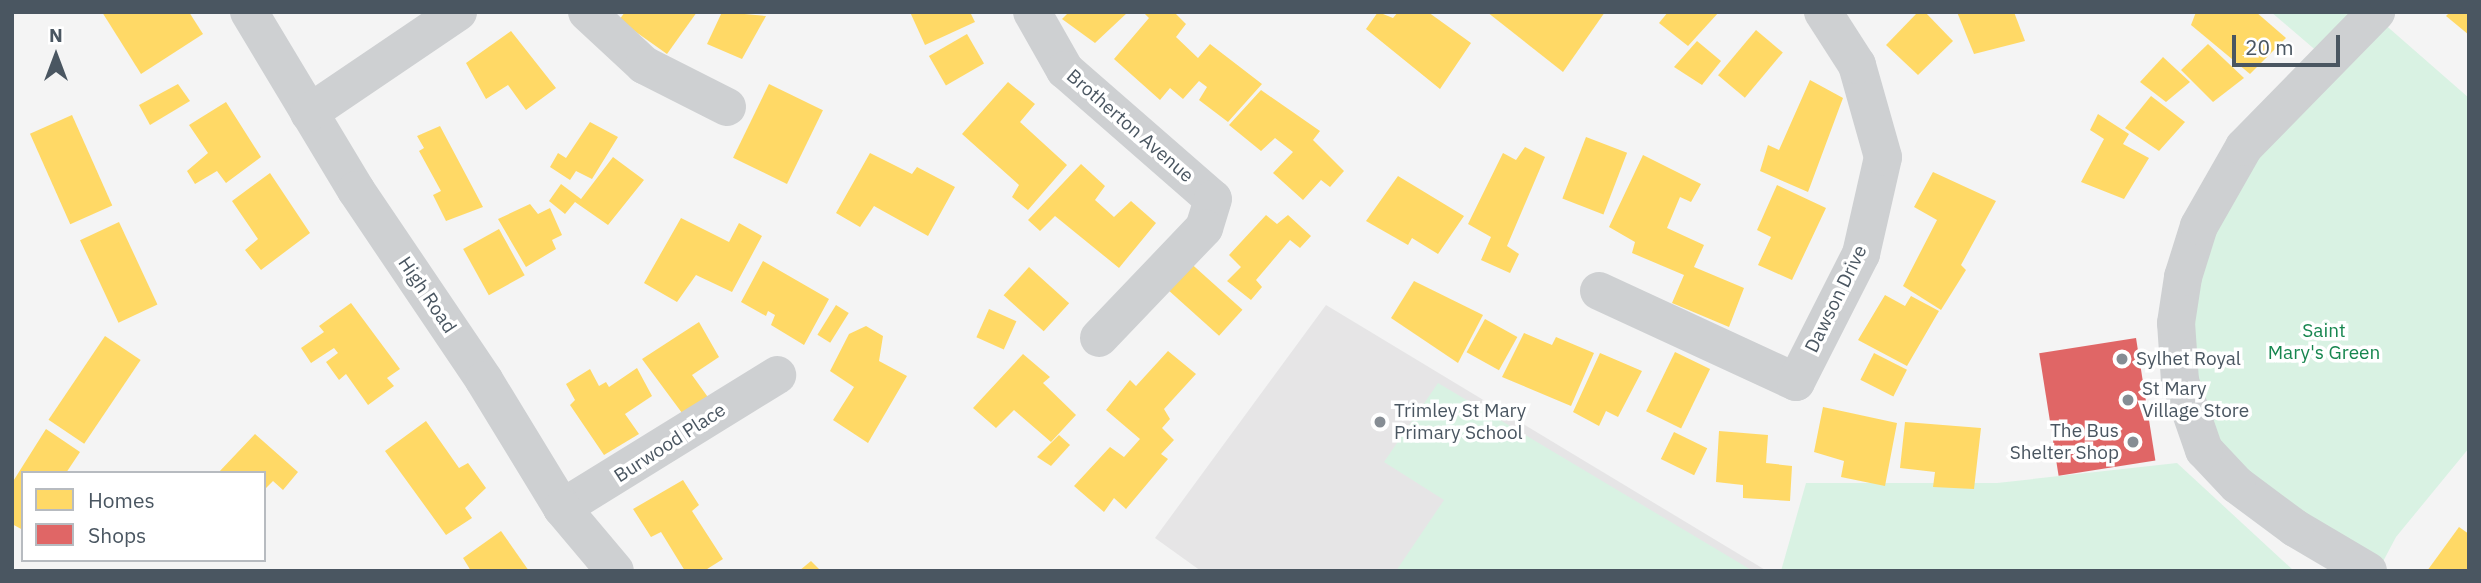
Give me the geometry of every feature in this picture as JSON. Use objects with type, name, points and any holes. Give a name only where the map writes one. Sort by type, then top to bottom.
[{"type":"street","name":"High Road","points":[[249,12],[309,113],[484,380],[562,508],[615,571]]},
{"type":"street","points":[[309,113],[458,12]]},
{"type":"street","points":[[587,12],[644,65],[727,107]]},
{"type":"street","name":"Brotherton Avenue","points":[[1032,12],[1065,70],[1213,199],[1204,228],[1099,338]]},
{"type":"street","name":"Dawson Drive","points":[[1599,291],[1796,382],[1861,254],[1883,158],[1857,65],[1823,12]]},
{"type":"street","points":[[2368,571],[2247,492],[2204,450],[2179,381],[2176,323],[2183,277],[2199,226],[2244,147],[2376,12]]},
{"type":"street","name":"Burwood Place","points":[[562,508],[776,375]]},
{"type":"shaded area","name":"Trimley St Mary Primary School","points":[[1326,305],[1767,571],[1201,571],[1155,538]]},
{"type":"green space","name":"Saint Mary's Green","points":[[2271,12],[2374,15],[2469,98],[2469,448],[2396,537],[2378,571],[2237,485],[2176,323],[2199,226],[2326,59]]},
{"type":"green space","points":[[1438,383],[1753,571],[1396,571],[1444,500],[1384,462]]},
{"type":"green space","points":[[2177,463],[2294,571],[1781,571],[1806,483],[1997,483]]},
{"type":"building: Homes","points":[[102,12],[189,12],[203,34],[141,74]]},
{"type":"building: Homes","points":[[625,12],[697,12],[667,54],[619,20]]},
{"type":"building: Homes","points":[[722,12],[766,16],[742,59],[707,44]]},
{"type":"building: Homes","points":[[910,12],[970,12],[975,22],[925,45]]},
{"type":"building: Homes","points":[[1069,12],[1128,12],[1095,43],[1062,19]]},
{"type":"building: Homes","points":[[1143,12],[1174,12],[1186,24],[1176,37],[1198,58],[1210,44],[1262,84],[1228,122],[1199,100],[1207,87],[1199,81],[1183,99],[1170,88],[1160,100],[1114,59],[1149,18]]},
{"type":"building: Homes","points":[[1378,12],[1393,18],[1398,12],[1428,12],[1471,43],[1440,89],[1366,29]]},
{"type":"building: Homes","points":[[1487,12],[1605,12],[1563,72]]},
{"type":"building: Homes","points":[[1668,12],[1719,12],[1688,46],[1659,23]]},
{"type":"building: Homes","points":[[1918,12],[1925,12],[1953,41],[1918,75],[1886,45]]},
{"type":"building: Homes","points":[[1957,12],[2014,12],[2025,41],[1974,54]]},
{"type":"building: Homes","points":[[2196,12],[2256,12],[2286,38],[2250,74],[2191,25]]},
{"type":"building: Homes","points":[[2450,12],[2469,12],[2469,35],[2446,16]]},
{"type":"building: Homes","points":[[1756,30],[1783,52],[1745,98],[1718,75]]},
{"type":"building: Homes","points":[[511,31],[556,88],[526,110],[508,85],[486,99],[466,63]]},
{"type":"building: Homes","points":[[967,34],[984,63],[946,85],[929,56]]},
{"type":"building: Homes","points":[[1697,41],[1721,61],[1702,85],[1674,67]]},
{"type":"building: Homes","points":[[2208,44],[2244,78],[2213,102],[2181,70]]},
{"type":"building: Homes","points":[[2163,57],[2190,82],[2166,102],[2140,82]]},
{"type":"building: Homes","points":[[1810,80],[1843,98],[1808,192],[1760,171],[1768,145],[1779,150]]},
{"type":"building: Homes","points":[[1008,82],[1035,104],[1020,122],[1067,165],[1028,210],[1012,197],[1019,185],[962,134]]},
{"type":"building: Homes","points":[[178,84],[190,101],[150,125],[139,105]]},
{"type":"building: Homes","points":[[769,84],[823,110],[787,184],[733,158]]},
{"type":"building: Homes","points":[[1261,90],[1320,131],[1313,140],[1344,171],[1330,187],[1321,180],[1303,200],[1273,173],[1293,152],[1275,138],[1261,151],[1229,125]]},
{"type":"building: Homes","points":[[2151,96],[2185,122],[2159,151],[2125,128]]},
{"type":"building: Homes","points":[[226,102],[261,157],[226,183],[217,171],[195,184],[187,171],[208,153],[189,125]]},
{"type":"building: Homes","points":[[2098,114],[2129,134],[2123,144],[2149,158],[2124,199],[2081,182],[2104,139],[2090,130]]},
{"type":"building: Homes","points":[[72,115],[112,205],[70,224],[30,134]]},
{"type":"building: Homes","points":[[590,122],[618,137],[592,179],[576,171],[570,180],[550,167],[558,153],[566,158]]},
{"type":"building: Homes","points":[[440,126],[483,207],[446,221],[433,195],[441,191],[419,151],[424,148],[417,136]]},
{"type":"building: Homes","points":[[1586,137],[1627,153],[1603,214],[1562,199]]},
{"type":"building: Homes","points":[[1525,147],[1545,157],[1507,246],[1519,254],[1510,273],[1481,260],[1491,237],[1468,224],[1503,153],[1516,160]]},
{"type":"building: Homes","points":[[870,153],[912,174],[917,167],[955,187],[928,236],[874,206],[860,227],[836,213]]},
{"type":"building: Homes","points":[[1643,155],[1701,184],[1691,202],[1680,197],[1667,228],[1704,245],[1694,267],[1744,288],[1729,327],[1672,303],[1684,275],[1632,253],[1635,242],[1609,227]]},
{"type":"building: Homes","points":[[613,157],[644,180],[608,225],[575,202],[565,214],[549,201],[561,184],[581,199]]},
{"type":"building: Homes","points":[[1081,164],[1105,186],[1095,200],[1114,217],[1131,201],[1156,223],[1119,268],[1055,216],[1040,231],[1028,220]]},
{"type":"building: Homes","points":[[1933,172],[1996,201],[1961,265],[1966,270],[1941,310],[1903,286],[1937,220],[1914,207]]},
{"type":"building: Homes","points":[[270,173],[310,233],[261,270],[245,250],[258,239],[232,201]]},
{"type":"building: Homes","points":[[1398,176],[1464,216],[1438,254],[1412,238],[1408,245],[1366,221]]},
{"type":"building: Homes","points":[[1777,185],[1826,208],[1792,280],[1758,265],[1771,237],[1757,230]]},
{"type":"building: Homes","points":[[530,204],[538,214],[550,208],[562,235],[552,240],[556,249],[526,267],[498,219]]},
{"type":"building: Homes","points":[[1266,215],[1277,224],[1288,215],[1311,236],[1300,248],[1290,240],[1256,280],[1262,287],[1251,300],[1227,281],[1241,267],[1229,255]]},
{"type":"building: Homes","points":[[681,218],[729,242],[739,223],[762,236],[732,292],[696,275],[677,302],[644,283]]},
{"type":"building: Homes","points":[[119,222],[157,304],[118,323],[80,240]]},
{"type":"building: Homes","points":[[499,229],[525,275],[489,295],[463,249]]},
{"type":"building: Homes","points":[[1186,259],[1242,310],[1219,336],[1163,285]]},
{"type":"building: Homes","points":[[763,261],[829,299],[804,345],[771,325],[775,315],[768,311],[766,316],[741,302]]},
{"type":"building: Homes","points":[[1029,267],[1069,303],[1044,331],[1004,295]]},
{"type":"building: Homes","points":[[1414,281],[1483,315],[1458,363],[1391,318]]},
{"type":"building: Homes","points":[[1885,295],[1905,306],[1911,296],[1939,311],[1907,366],[1858,340]]},
{"type":"building: Homes","points":[[351,303],[400,369],[387,378],[394,386],[368,405],[346,374],[339,380],[326,362],[338,353],[334,348],[311,363],[301,348],[324,332],[319,326]]},
{"type":"building: Homes","points":[[836,305],[849,313],[830,343],[817,335]]},
{"type":"building: Homes","points":[[989,309],[1016,321],[1004,350],[976,337]]},
{"type":"building: Homes","points":[[1485,319],[1517,337],[1499,370],[1467,352]]},
{"type":"building: Homes","points":[[699,322],[719,357],[692,375],[710,400],[685,417],[642,359]]},
{"type":"building: Homes","points":[[866,326],[883,336],[879,361],[907,376],[868,443],[833,420],[854,387],[830,371],[849,334]]},
{"type":"building: Homes","points":[[1524,333],[1552,345],[1556,337],[1594,353],[1571,406],[1502,377]]},
{"type":"building: Homes","points":[[105,336],[141,360],[84,444],[49,420]]},
{"type":"building: Homes","points":[[1168,351],[1196,374],[1164,409],[1170,419],[1162,428],[1174,440],[1161,454],[1168,459],[1126,509],[1114,498],[1104,512],[1074,486],[1110,447],[1124,457],[1140,439],[1106,410],[1130,380],[1136,386]]},
{"type":"building: Homes","points":[[1675,352],[1710,369],[1681,428],[1646,411]]},
{"type":"building: Homes","points":[[1600,353],[1642,371],[1618,417],[1606,411],[1599,426],[1573,412]]},
{"type":"building: Homes","points":[[1874,353],[1907,370],[1893,397],[1860,380]]},
{"type":"building: Homes","points":[[1023,354],[1050,377],[1043,383],[1076,415],[1051,442],[1014,410],[996,428],[973,408]]},
{"type":"building: Homes","points":[[637,368],[652,396],[625,414],[639,434],[604,455],[570,405],[575,400],[566,384],[590,369],[599,386],[606,382],[609,387]]},
{"type":"building: Homes","points":[[1823,407],[1897,423],[1885,486],[1841,477],[1844,461],[1814,452]]},
{"type":"building: Homes","points":[[426,421],[459,468],[468,463],[486,488],[465,508],[472,518],[446,535],[385,451]]},
{"type":"building: Homes","points":[[1905,422],[1981,428],[1974,489],[1933,487],[1935,472],[1900,468]]},
{"type":"building: Homes","points":[[46,429],[80,452],[67,471],[21,471],[21,529],[12,524],[12,483]]},
{"type":"building: Homes","points":[[1719,431],[1768,435],[1766,463],[1792,466],[1790,501],[1743,498],[1743,485],[1716,482]]},
{"type":"building: Homes","points":[[1674,432],[1707,448],[1694,475],[1661,459]]},
{"type":"building: Homes","points":[[255,434],[298,472],[283,490],[273,481],[266,488],[266,471],[220,471]]},
{"type":"building: Homes","points":[[1059,435],[1070,445],[1051,466],[1037,457]]},
{"type":"building: Homes","points":[[683,480],[699,505],[692,511],[723,559],[704,571],[685,571],[661,532],[651,537],[633,509]]},
{"type":"building: Homes","points":[[2459,527],[2469,534],[2469,571],[2427,571]]},
{"type":"building: Homes","points":[[501,531],[529,571],[471,571],[463,558]]},
{"type":"building: Homes","points":[[811,561],[821,571],[799,571]]},
{"type":"building: Shops","points":[[2136,338],[2155,460],[2059,476],[2039,353]]},
{"type":"place","name":"Sylhet Royal","points":[[2122,359]]},
{"type":"place","name":"St Mary Village Store","points":[[2128,400]]},
{"type":"place","name":"Trimley St Mary Primary School","points":[[1380,422]]},
{"type":"place","name":"The Bus Shelter Shop","points":[[2133,442]]}]
